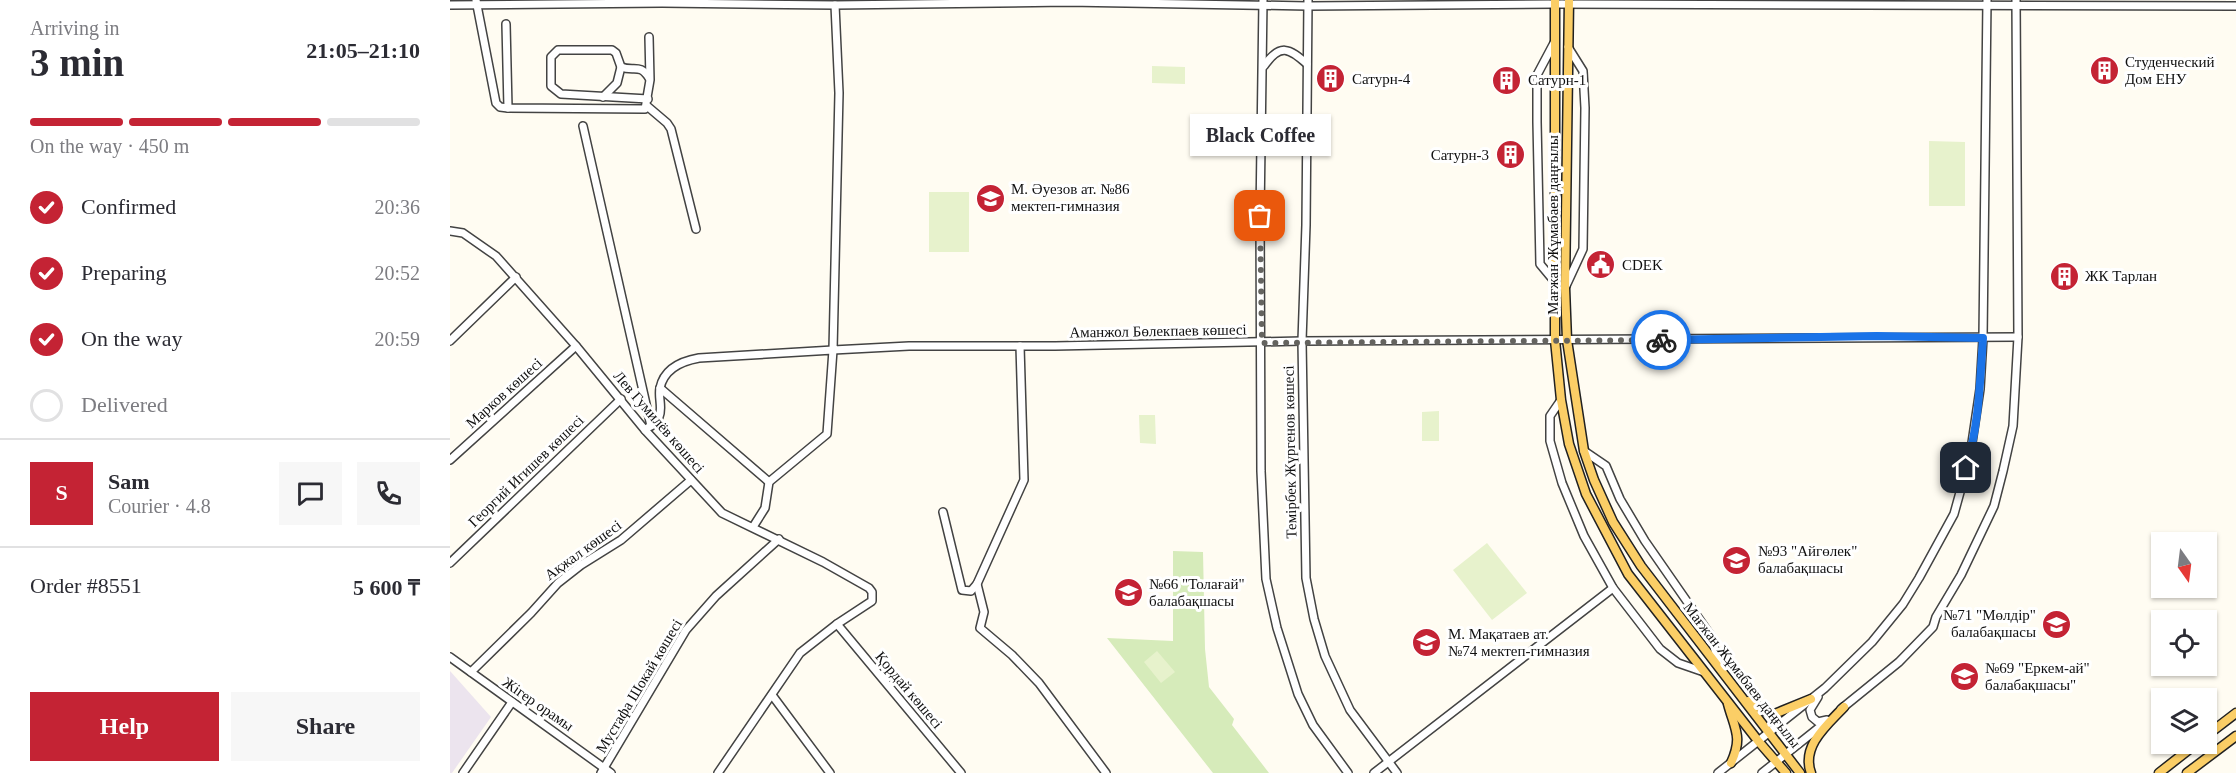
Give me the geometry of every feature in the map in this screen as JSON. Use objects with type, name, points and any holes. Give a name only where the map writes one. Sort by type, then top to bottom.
[{"type":"main road","name":"Мағжан Жұмабаев даңғылы","points":[[1556,2],[1555,340],[1561,400],[1569,444],[1586,494],[1628,574],[1759,742],[1786,773]]},
{"type":"main road","name":"Мағжан Жұмабаев даңғылы","points":[[1569,2],[1565,288],[1567,340],[1584,451],[1594,480],[1619,532],[1641,566],[1800,773]]},
{"type":"main road","points":[[1728,679],[1747,699],[1772,714],[1811,699]]},
{"type":"main road","points":[[1726,698],[1738,743],[1731,763]]},
{"type":"main road","points":[[1811,773],[1808,757],[1817,736],[1844,707]]},
{"type":"main road","points":[[2217,728],[2236,713]]},
{"type":"main road","points":[[2187,773],[2236,736]]},
{"type":"main road","points":[[2159,773],[2183,754]]},
{"type":"street","points":[[450,5],[462,2],[835,5],[999,2],[1569,2],[1584,4],[2016,2],[2236,6]]},
{"type":"street","points":[[476,2],[496,103],[508,108],[641,110],[648,102],[649,37]]},
{"type":"street","name":"Темірбек Жүргенов көшесі","points":[[1263,2],[1260,216],[1262,491],[1268,589],[1276,628],[1298,694],[1313,725],[1348,773]]},
{"type":"street","points":[[1718,773],[1825,688],[1872,642],[1903,604],[1954,514],[1971,447],[1980,389],[1983,338],[1987,2]]},
{"type":"street","points":[[1762,773],[1899,662],[1932,627],[1994,506],[2013,426],[2018,337],[2016,2]]},
{"type":"street","name":"Темірбек Жүргенов көшесі","points":[[1308,3],[1302,341],[1306,570],[1314,619],[1324,656],[1350,710],[1397,773]]},
{"type":"street","points":[[753,527],[765,508],[770,482],[827,434],[833,350],[839,69],[835,5]]},
{"type":"street","points":[[506,24],[508,108]]},
{"type":"street","points":[[1556,41],[1537,75],[1540,264],[1556,282]]},
{"type":"street","points":[[1565,288],[1583,249],[1585,108],[1583,71],[1568,46]]},
{"type":"street","points":[[603,98],[617,82],[621,67],[616,53],[612,50],[558,50],[551,57],[550,86],[556,92],[603,98],[648,102],[667,123],[671,129],[696,229]]},
{"type":"street","points":[[1263,66],[1276,52],[1284,50],[1296,54],[1307,64]]},
{"type":"street","points":[[621,67],[640,68],[646,72],[650,80]]},
{"type":"street","points":[[583,126],[648,428],[658,420],[660,414],[660,388]]},
{"type":"street","name":"Лев Гумилёв көшесі","points":[[450,231],[463,233],[496,256],[722,513],[779,539],[869,588],[872,601],[837,624]]},
{"type":"street","points":[[450,341],[516,277]]},
{"type":"street","name":"Аманжол Бөлекпаев көшесі","points":[[660,388],[670,370],[685,360],[909,346],[1877,336],[2018,337]]},
{"type":"street","name":"Марков көшесі","points":[[450,460],[576,346]]},
{"type":"street","points":[[943,512],[962,590],[971,591],[1024,480],[1020,346]]},
{"type":"street","points":[[660,388],[770,482]]},
{"type":"street","name":"Георгий Игишев көшесі","points":[[450,563],[621,399]]},
{"type":"street","points":[[1561,400],[1550,416],[1550,441],[1557,467],[1584,536],[1613,588],[1660,649],[1678,663],[1707,673]]},
{"type":"street","points":[[1584,451],[1606,466],[1620,499],[1645,541],[1711,636],[1720,668]]},
{"type":"street","name":"Ақжал көшесі","points":[[471,672],[558,583],[630,533],[691,480]]},
{"type":"street","name":"Мустафа Шокай көшесі","points":[[606,771],[686,630],[716,596],[779,539]]},
{"type":"street","points":[[976,584],[984,612],[980,628],[1012,655],[1039,683],[1106,773]]},
{"type":"street","points":[[1374,773],[1613,588]]},
{"type":"street","points":[[721,772],[800,653],[837,624]]},
{"type":"street","name":"Қордай көшесі","points":[[837,624],[961,773]]},
{"type":"street","name":"Жігер орамы","points":[[450,657],[606,771]]},
{"type":"street","points":[[1825,688],[1813,703],[1811,714],[1818,722],[1831,717]]},
{"type":"street","points":[[772,695],[830,773]]},
{"type":"street","points":[[463,773],[512,702]]},
{"type":"shaded area","points":[[450,671],[491,717],[452,773],[450,773]]},
{"type":"green space","points":[[1152,66],[1185,67],[1185,84],[1152,83]]},
{"type":"green space","points":[[1929,141],[1965,142],[1965,206],[1929,206]]},
{"type":"green space","points":[[929,192],[969,192],[969,252],[929,252]]},
{"type":"green space","points":[[1439,411],[1439,441],[1422,441],[1422,412]]},
{"type":"green space","points":[[1139,415],[1155,415],[1156,444],[1140,443]]},
{"type":"green space","points":[[1487,543],[1527,593],[1492,620],[1453,570]]},
{"type":"green space","points":[[1173,551],[1203,552],[1205,649],[1209,687],[1234,719],[1232,725],[1269,773],[1213,773],[1107,638],[1173,641]]},
{"type":"green space","points":[[1157,651],[1175,672],[1161,683],[1144,662]]},
{"type":"way so far","points":[[1260,216],[1262,343],[1661,340]]},
{"type":"place","name":"Студенческий Дом ЕНУ","points":[[2104,71]]},
{"type":"place","name":"Сатурн-4","points":[[1331,79]]},
{"type":"place","name":"Сатурн-1","points":[[1507,80]]},
{"type":"place","name":"Сатурн-3","points":[[1510,155]]},
{"type":"place","name":"М. Әуезов ат. №86 мектеп-гимназия","points":[[990,198]]},
{"type":"place","name":"Black Coffee","points":[[1260,216]]},
{"type":"place","name":"CDEK","points":[[1601,265]]},
{"type":"place","name":"ЖК Тарлан","points":[[2064,276]]},
{"type":"place","name":"№93 \"Айгөлек\" балабақшасы","points":[[1737,560]]},
{"type":"place","name":"№66 \"Толағай\" балабақшасы","points":[[1128,593]]},
{"type":"place","name":"№71 \"Мөлдір\" балабақшасы","points":[[2057,624]]},
{"type":"place","name":"М. Мақатаев ат. №74 мектеп-гимназия","points":[[1427,643]]},
{"type":"place","name":"№69 \"Еркем-ай\" балабақшасы\"","points":[[1964,677]]},
{"type":"route","points":[[1661,340],[1877,336],[1983,338],[1980,389],[1970,456],[1966,468]]}]
